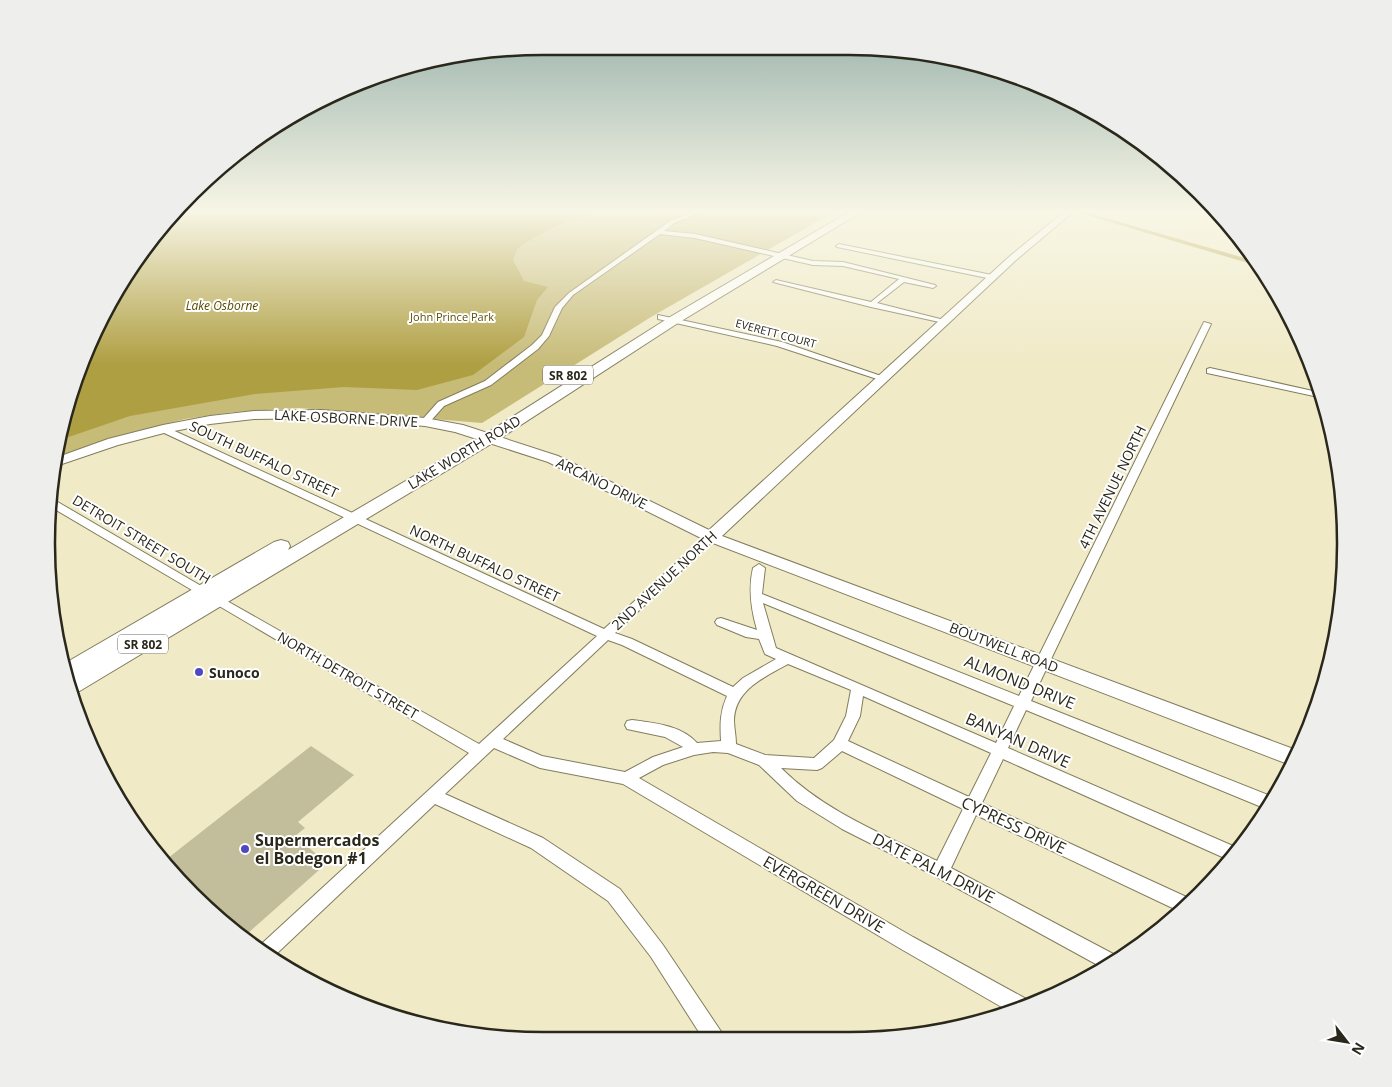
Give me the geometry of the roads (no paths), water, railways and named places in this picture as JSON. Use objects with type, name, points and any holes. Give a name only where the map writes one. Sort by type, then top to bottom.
[{"type":"main road","name":"LAKE WORTH ROAD","points":[[72,670],[210,596],[482,436],[667,319],[763,263]]},
{"type":"main road","name":"LAKE WORTH ROAD","points":[[76,684],[210,596]]},
{"type":"street","points":[[425,422],[447,408],[448,402],[488,383],[522,358],[545,336],[559,307],[571,294],[616,263]]},
{"type":"street","points":[[802,263],[816,266],[850,265],[905,278],[871,304]]},
{"type":"street","points":[[860,268],[867,263]]},
{"type":"street","points":[[921,263],[992,277]]},
{"type":"street","name":"2ND AVENUE NORTH","points":[[269,948],[604,634],[1009,263]]},
{"type":"street","points":[[902,280],[932,286]]},
{"type":"street","points":[[776,282],[944,321]]},
{"type":"street","name":"EVERETT COURT","points":[[667,319],[779,344],[883,378]]},
{"type":"street","name":"4TH AVENUE NORTH","points":[[941,871],[1207,324]]},
{"type":"street","points":[[1210,371],[1313,394]]},
{"type":"street","name":"LAKE OSBORNE DRIVE","points":[[62,460],[112,442],[163,429],[210,420],[280,414],[321,414],[425,422],[482,436]]},
{"type":"street","name":"SOUTH BUFFALO STREET","points":[[163,429],[347,515]]},
{"type":"street","name":"ARCANO DRIVE","points":[[482,436],[553,459],[711,536]]},
{"type":"street","name":"DETROIT STREET SOUTH","points":[[57,506],[210,596]]},
{"type":"street","name":"NORTH BUFFALO STREET","points":[[347,515],[604,634]]},
{"type":"street","name":"BOUTWELL ROAD","points":[[711,536],[1289,756]]},
{"type":"street","points":[[721,622],[751,634],[764,635],[757,596],[759,568]]},
{"type":"street","name":"NORTH DETROIT STREET","points":[[210,596],[479,751]]},
{"type":"street","name":"ALMOND DRIVE","points":[[757,596],[1024,702],[1264,801]]},
{"type":"street","points":[[604,634],[627,642],[735,694]]},
{"type":"street","name":"BANYAN DRIVE","points":[[764,635],[770,652],[858,688],[1227,852]]},
{"type":"street","points":[[729,747],[727,717],[735,694],[755,675],[787,658]]},
{"type":"street","points":[[626,778],[658,761],[694,749],[713,746],[729,747],[764,761],[817,764],[840,744],[853,716],[858,688]]},
{"type":"street","points":[[632,725],[678,736],[690,743],[694,749]]},
{"type":"street","name":"EVERGREEN DRIVE","points":[[491,740],[540,762],[626,778],[1014,1003]]},
{"type":"street","name":"CYPRESS DRIVE","points":[[840,744],[1180,903]]},
{"type":"street","name":"DATE PALM DRIVE","points":[[764,761],[790,787],[849,825],[941,871],[1106,959]]},
{"type":"street","points":[[432,794],[537,843],[614,895],[657,951],[710,1032]]},
{"type":"water","name":"Lake Osborne","points":[[144,263],[514,263],[524,281],[548,287],[537,300],[524,337],[473,375],[417,390],[344,387],[255,394],[130,416],[67,438],[81,386],[105,327],[120,299]]},
{"type":"place","name":"Sunoco","points":[[199,672]]},
{"type":"place","name":"Supermercados el Bodegon #1","points":[[245,849]]},
{"type":"park label","name":"John Prince Park","points":[[452,316]]}]
